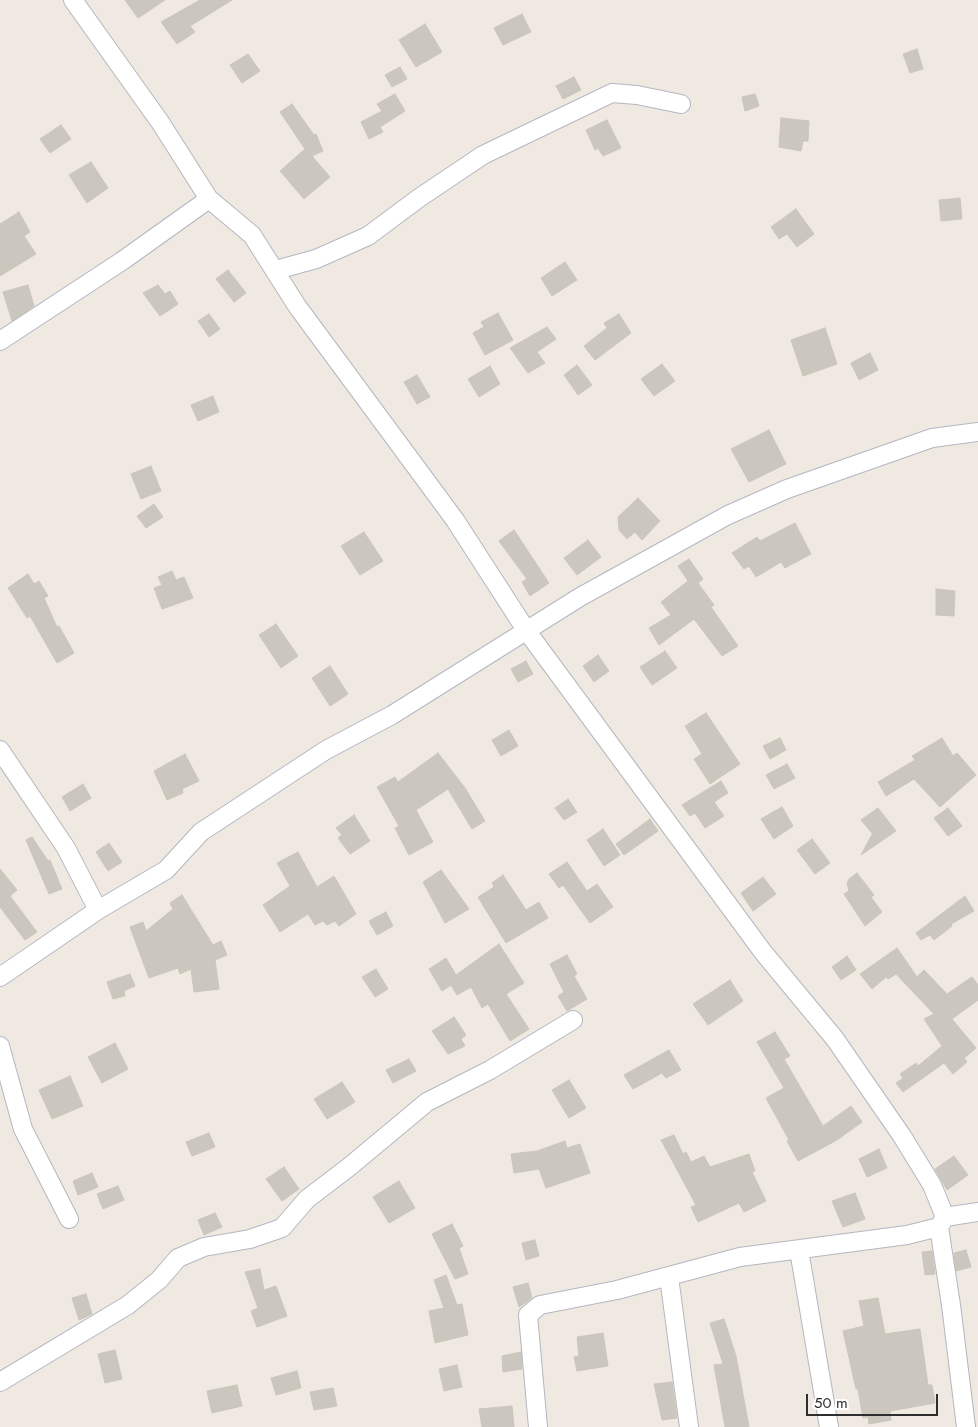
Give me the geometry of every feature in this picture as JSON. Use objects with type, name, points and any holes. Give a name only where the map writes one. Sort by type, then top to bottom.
[{"type":"street","points":[[73,0],[160,122],[209,199],[252,235],[276,270],[297,306],[455,520],[526,630],[758,946],[835,1039],[932,1185],[942,1222],[966,1427]]},
{"type":"street","points":[[276,270],[316,259],[368,236],[419,198],[483,156],[612,93],[638,95],[681,104]]},
{"type":"street","points":[[3,332],[122,260],[209,199]]},
{"type":"street","points":[[0,976],[98,910],[166,870],[201,832],[318,756],[392,715],[580,597],[728,515],[770,497],[923,441],[978,432]]},
{"type":"street","points":[[0,750],[66,848],[98,910]]},
{"type":"street","points":[[0,1382],[128,1305],[159,1280],[178,1258],[204,1247],[250,1239],[282,1228],[307,1199],[349,1168],[427,1102],[490,1070],[573,1020]]},
{"type":"street","points":[[0,1046],[24,1129],[69,1218]]},
{"type":"street","points":[[538,1427],[528,1315],[540,1305],[669,1276],[740,1257],[906,1234],[978,1212]]},
{"type":"street","points":[[799,1250],[828,1427]]},
{"type":"street","points":[[669,1276],[690,1427]]},
{"type":"building","points":[[125,0],[165,0],[138,18]]},
{"type":"building","points":[[200,0],[232,0],[190,26],[195,32],[177,44],[161,22]]},
{"type":"building","points":[[522,14],[531,32],[503,45],[494,28]]},
{"type":"building","points":[[425,24],[442,52],[416,67],[399,40]]},
{"type":"building","points":[[917,49],[923,69],[910,73],[903,54]]},
{"type":"building","points":[[248,54],[260,71],[242,83],[230,65]]},
{"type":"building","points":[[400,67],[407,79],[392,87],[385,75]]},
{"type":"building","points":[[574,77],[581,90],[563,99],[556,86]]},
{"type":"building","points":[[395,94],[405,111],[380,127],[383,132],[369,139],[361,122],[382,111],[377,104]]},
{"type":"building","points":[[755,94],[759,106],[745,111],[742,97]]},
{"type":"building","points":[[292,104],[314,135],[316,134],[323,151],[312,156],[330,177],[304,199],[280,171],[305,149],[280,112]]},
{"type":"building","points":[[781,118],[809,121],[808,141],[803,141],[801,151],[779,147]]},
{"type":"building","points":[[607,120],[621,148],[603,156],[598,148],[595,150],[586,130]]},
{"type":"building","points":[[61,125],[71,139],[50,153],[40,139]]},
{"type":"building","points":[[91,162],[108,188],[87,203],[69,175]]},
{"type":"building","points":[[960,198],[962,219],[941,221],[939,200]]},
{"type":"building","points":[[796,209],[814,234],[797,247],[787,234],[779,239],[771,227]]},
{"type":"building","points":[[19,212],[30,232],[24,236],[36,254],[0,276],[0,224]]},
{"type":"building","points":[[565,262],[577,280],[552,296],[541,278]]},
{"type":"building","points":[[228,270],[246,293],[234,302],[216,279]]},
{"type":"building","points":[[28,285],[34,306],[12,321],[3,292]]},
{"type":"building","points":[[158,285],[165,294],[170,291],[178,304],[160,316],[143,293]]},
{"type":"building","points":[[498,313],[513,340],[485,355],[473,333],[484,327],[481,322]]},
{"type":"building","points":[[209,314],[220,329],[209,337],[198,321]]},
{"type":"building","points":[[619,314],[631,333],[595,360],[584,346],[607,328],[604,323]]},
{"type":"building","points":[[547,327],[556,339],[537,352],[545,363],[528,373],[510,348]]},
{"type":"building","points":[[825,328],[837,364],[803,376],[791,340]]},
{"type":"building","points":[[870,353],[878,370],[859,380],[851,363]]},
{"type":"building","points":[[662,364],[675,381],[654,396],[641,379]]},
{"type":"building","points":[[577,365],[592,385],[578,395],[564,375]]},
{"type":"building","points":[[490,366],[500,384],[479,397],[468,379]]},
{"type":"building","points":[[417,375],[430,397],[417,404],[404,382]]},
{"type":"building","points":[[213,396],[219,412],[198,421],[191,405]]},
{"type":"building","points":[[769,430],[786,464],[749,482],[731,449]]},
{"type":"building","points":[[151,466],[161,491],[141,499],[131,474]]},
{"type":"building","points":[[638,498],[660,521],[642,540],[635,532],[627,539],[619,530],[618,517]]},
{"type":"building","points":[[154,504],[163,517],[146,528],[137,516]]},
{"type":"building","points":[[795,523],[811,554],[785,568],[781,562],[756,577],[749,566],[744,569],[732,553],[757,537],[760,541]]},
{"type":"building","points":[[514,530],[549,583],[530,596],[522,582],[527,579],[499,541]]},
{"type":"building","points":[[364,532],[383,561],[360,575],[341,546]]},
{"type":"building","points":[[588,540],[601,557],[577,575],[564,558]]},
{"type":"building","points":[[689,559],[703,579],[698,583],[714,605],[711,607],[738,646],[722,656],[694,619],[659,645],[649,628],[671,615],[661,602],[688,581],[678,566]]},
{"type":"building","points":[[172,571],[176,580],[184,577],[193,598],[162,609],[154,588],[162,585],[158,577]]},
{"type":"building","points":[[28,574],[34,584],[39,581],[48,596],[44,598],[57,627],[59,626],[74,653],[57,663],[30,616],[27,618],[8,588]]},
{"type":"building","points":[[936,589],[955,591],[954,616],[936,615]]},
{"type":"building","points":[[276,624],[298,656],[281,668],[259,635]]},
{"type":"building","points":[[665,651],[677,668],[652,685],[640,667]]},
{"type":"building","points":[[598,655],[609,671],[594,682],[583,666]]},
{"type":"building","points":[[526,661],[533,674],[518,682],[511,669]]},
{"type":"building","points":[[330,666],[348,694],[330,706],[312,678]]},
{"type":"building","points":[[706,713],[740,764],[710,784],[694,759],[702,754],[685,726]]},
{"type":"building","points":[[509,730],[518,746],[501,756],[492,740]]},
{"type":"building","points":[[780,738],[786,750],[770,759],[763,746]]},
{"type":"building","points":[[942,738],[953,756],[957,753],[976,775],[940,807],[914,779],[886,796],[878,782],[915,760],[912,756]]},
{"type":"building","points":[[438,753],[465,788],[485,821],[472,829],[448,789],[416,810],[433,842],[409,855],[395,828],[399,826],[377,787],[395,777],[398,782]]},
{"type":"building","points":[[185,754],[199,781],[182,789],[183,793],[167,800],[154,771]]},
{"type":"building","points":[[787,764],[795,778],[774,789],[766,775]]},
{"type":"building","points":[[721,781],[728,793],[714,802],[724,816],[705,828],[695,813],[690,816],[682,805]]},
{"type":"building","points":[[83,784],[91,798],[70,811],[62,797]]},
{"type":"building","points":[[568,799],[577,812],[564,820],[555,808]]},
{"type":"building","points":[[782,807],[793,826],[774,839],[761,819]]},
{"type":"building","points":[[878,808],[896,831],[861,855],[874,831],[872,833],[861,820]]},
{"type":"building","points":[[948,808],[962,826],[948,836],[934,818]]},
{"type":"building","points":[[354,815],[370,841],[350,854],[338,838],[342,835],[336,828]]},
{"type":"building","points":[[650,819],[658,831],[624,855],[616,844]]},
{"type":"building","points":[[603,829],[620,855],[604,866],[587,840]]},
{"type":"building","points":[[32,837],[48,861],[50,860],[62,889],[49,894],[26,840]]},
{"type":"building","points":[[812,839],[830,863],[815,874],[797,850]]},
{"type":"building","points":[[109,843],[122,862],[108,871],[96,852]]},
{"type":"building","points":[[298,852],[317,887],[334,876],[356,914],[339,926],[335,921],[327,925],[323,921],[315,925],[308,914],[280,932],[263,905],[290,886],[277,863]]},
{"type":"building","points":[[567,862],[587,891],[597,884],[613,907],[590,923],[563,885],[559,888],[549,874]]},
{"type":"building","points":[[0,869],[17,890],[10,896],[37,932],[25,940],[0,907]]},
{"type":"building","points":[[441,870],[469,909],[445,923],[423,882]]},
{"type":"building","points":[[857,873],[874,895],[871,897],[882,912],[865,926],[844,894],[849,891],[847,883],[849,879]]},
{"type":"building","points":[[503,875],[526,910],[539,902],[548,918],[506,943],[478,897],[494,887],[492,883]]},
{"type":"building","points":[[763,877],[776,894],[753,911],[741,893]]},
{"type":"building","points":[[182,895],[213,945],[221,941],[227,955],[215,960],[219,989],[194,992],[191,969],[180,974],[178,968],[149,978],[130,927],[143,922],[146,931],[173,909],[170,903]]},
{"type":"building","points":[[965,896],[974,911],[951,924],[952,926],[934,940],[930,935],[921,940],[916,933]]},
{"type":"building","points":[[386,912],[393,926],[377,935],[369,921]]},
{"type":"building","points":[[499,944],[524,983],[506,994],[529,1029],[510,1041],[488,1004],[482,1008],[471,987],[457,995],[451,985],[442,991],[429,969],[446,958],[456,975]]},
{"type":"building","points":[[897,948],[917,977],[924,970],[947,994],[972,977],[978,985],[978,1000],[952,1019],[976,1048],[964,1058],[967,1062],[953,1074],[944,1063],[903,1092],[896,1083],[903,1078],[900,1074],[916,1063],[918,1066],[942,1046],[924,1019],[934,1014],[896,974],[888,979],[886,977],[872,989],[860,974]]},
{"type":"building","points":[[567,955],[577,974],[574,976],[587,999],[567,1011],[558,996],[564,992],[550,964]]},
{"type":"building","points":[[847,956],[856,970],[841,980],[832,967]]},
{"type":"building","points":[[376,969],[388,989],[375,997],[362,977]]},
{"type":"building","points":[[130,974],[135,986],[124,991],[125,996],[113,999],[107,982]]},
{"type":"building","points":[[730,980],[743,1001],[708,1025],[693,1004]]},
{"type":"building","points":[[454,1017],[466,1035],[461,1039],[465,1046],[448,1054],[432,1031]]},
{"type":"building","points":[[775,1032],[790,1056],[784,1059],[823,1126],[851,1106],[862,1122],[837,1140],[798,1161],[766,1098],[784,1088],[757,1042]]},
{"type":"building","points":[[115,1043],[128,1069],[102,1083],[88,1057]]},
{"type":"building","points":[[669,1050],[681,1070],[666,1078],[662,1073],[633,1089],[624,1075]]},
{"type":"building","points":[[409,1059],[416,1071],[393,1083],[386,1070]]},
{"type":"building","points":[[70,1076],[83,1106],[52,1119],[39,1090]]},
{"type":"building","points":[[569,1080],[586,1108],[569,1118],[552,1090]]},
{"type":"building","points":[[342,1082],[355,1102],[327,1119],[314,1099]]},
{"type":"building","points":[[209,1133],[215,1147],[192,1156],[186,1142]]},
{"type":"building","points":[[674,1135],[683,1154],[686,1152],[691,1162],[704,1156],[710,1167],[749,1154],[755,1171],[752,1172],[766,1201],[744,1212],[739,1203],[698,1222],[691,1207],[696,1205],[661,1140]]},
{"type":"building","points":[[565,1141],[567,1148],[580,1144],[590,1173],[546,1188],[539,1169],[514,1173],[511,1154],[537,1151]]},
{"type":"building","points":[[879,1149],[887,1168],[867,1177],[859,1159]]},
{"type":"building","points":[[954,1156],[968,1175],[947,1190],[935,1169]]},
{"type":"building","points":[[284,1167],[299,1189],[282,1201],[266,1179]]},
{"type":"building","points":[[92,1173],[98,1187],[78,1195],[73,1181]]},
{"type":"building","points":[[399,1181],[415,1208],[389,1223],[373,1197]]},
{"type":"building","points":[[118,1186],[124,1200],[103,1209],[97,1194]]},
{"type":"building","points":[[855,1193],[865,1219],[843,1227],[832,1201]]},
{"type":"building","points":[[215,1213],[222,1227],[204,1235],[198,1220]]},
{"type":"building","points":[[452,1224],[463,1246],[459,1248],[468,1274],[455,1279],[432,1234]]},
{"type":"building","points":[[535,1240],[539,1256],[526,1260],[522,1243]]},
{"type":"building","points":[[966,1250],[971,1267],[956,1271],[954,1253]]},
{"type":"building","points":[[932,1251],[935,1274],[925,1275],[922,1252]]},
{"type":"building","points":[[260,1269],[264,1290],[276,1286],[287,1316],[257,1327],[251,1311],[258,1308],[245,1272]]},
{"type":"building","points":[[446,1275],[457,1305],[462,1304],[468,1335],[435,1343],[429,1311],[444,1308],[434,1280]]},
{"type":"building","points":[[528,1283],[532,1298],[519,1307],[513,1287]]},
{"type":"building","points":[[86,1294],[92,1314],[79,1320],[72,1298]]},
{"type":"building","points":[[878,1298],[885,1334],[920,1329],[928,1385],[932,1385],[935,1403],[890,1411],[891,1420],[869,1424],[868,1417],[863,1418],[858,1389],[856,1389],[843,1331],[864,1326],[859,1301]]},
{"type":"building","points":[[724,1319],[736,1356],[749,1427],[725,1427],[714,1365],[723,1364],[710,1323]]},
{"type":"building","points":[[603,1333],[608,1366],[577,1371],[574,1357],[579,1356],[577,1337]]},
{"type":"building","points":[[115,1350],[122,1379],[105,1383],[98,1354]]},
{"type":"building","points":[[521,1352],[522,1369],[503,1372],[502,1356]]},
{"type":"building","points":[[457,1365],[462,1387],[444,1391],[439,1369]]},
{"type":"building","points":[[297,1371],[301,1388],[276,1395],[271,1378]]},
{"type":"building","points":[[672,1382],[677,1418],[662,1420],[654,1384]]},
{"type":"building","points":[[237,1385],[242,1406],[212,1413],[207,1391]]},
{"type":"building","points":[[333,1388],[337,1406],[314,1410],[310,1392]]},
{"type":"building","points":[[512,1406],[514,1427],[482,1427],[479,1409]]}]
